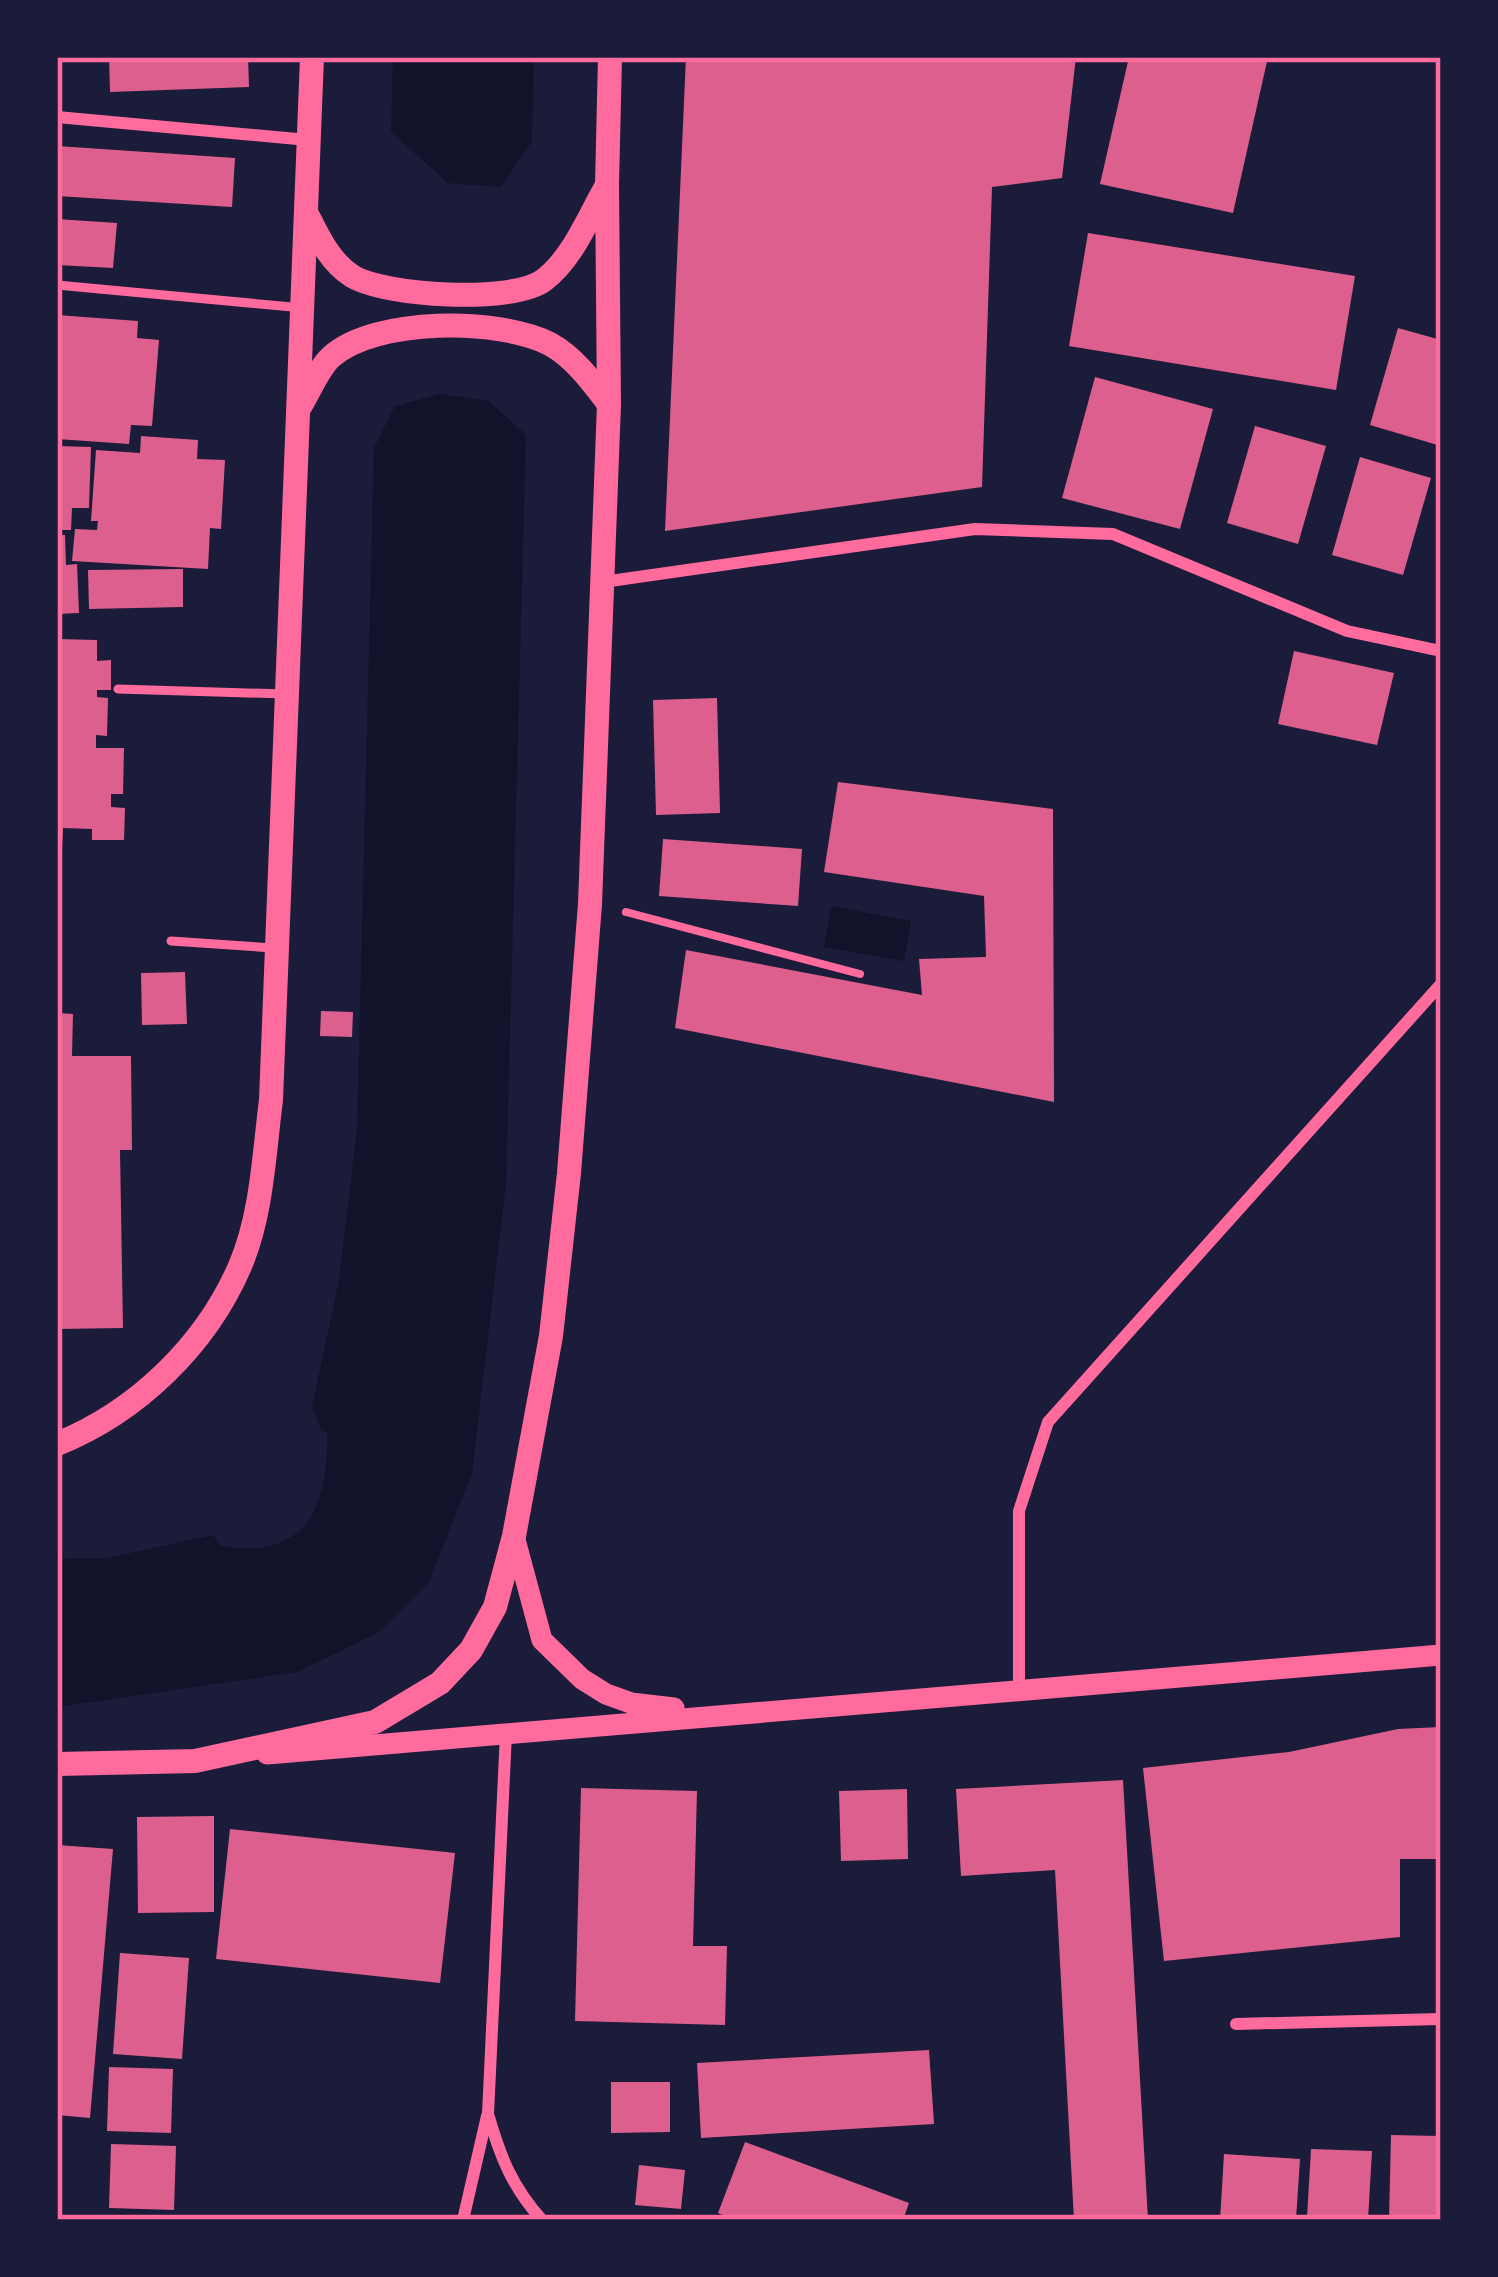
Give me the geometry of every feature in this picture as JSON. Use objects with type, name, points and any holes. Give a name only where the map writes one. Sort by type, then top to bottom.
[{"type":"main road","points":[[57,1444],[92,1431],[134,1403],[202,1331],[241,1264],[259,1196],[271,1100],[311,57]]},
{"type":"main road","points":[[57,1764],[195,1761],[375,1723],[440,1683],[470,1650],[495,1607],[514,1536],[551,1336],[590,904],[609,404],[610,57]]},
{"type":"main road","points":[[308,215],[327,252],[339,264],[386,290],[509,292],[541,283],[565,259],[607,185]]},
{"type":"main road","points":[[300,406],[330,357],[368,337],[451,326],[512,331],[551,345],[583,370],[609,404]]},
{"type":"street","points":[[57,117],[309,140]]},
{"type":"street","points":[[604,582],[975,530],[1112,534],[1347,631],[1441,651]]},
{"type":"street","points":[[1018,1690],[1019,1511],[1048,1422],[1441,983]]},
{"type":"street","points":[[514,1536],[542,1640],[582,1679],[631,1703],[722,1713]]},
{"type":"street","points":[[195,1761],[1441,1655]]},
{"type":"street","points":[[463,2220],[488,2114],[506,1732]]},
{"type":"street","points":[[1236,2024],[1441,2019]]},
{"type":"street","points":[[488,2114],[502,2165],[542,2220]]},
{"type":"lane","points":[[57,285],[304,308]]},
{"type":"lane","points":[[118,688],[285,694]]},
{"type":"lane","points":[[171,941],[276,948]]},
{"type":"path","points":[[676,924],[860,974]]},
{"type":"shaded area","points":[[393,57],[534,57],[532,141],[501,187],[448,183],[391,132]]},
{"type":"shaded area","points":[[441,394],[489,401],[526,435],[506,1183],[472,1473],[429,1582],[379,1632],[297,1672],[57,1707],[57,1559],[107,1558],[213,1535],[221,1546],[273,1545],[292,1537],[306,1523],[323,1484],[327,1433],[312,1407],[339,1280],[357,1129],[374,448],[395,406]]},
{"type":"shaded area","points":[[831,906],[911,921],[904,961],[824,947]]},
{"type":"building","points":[[109,57],[248,57],[249,87],[110,92]]},
{"type":"building","points":[[686,57],[1076,57],[1062,178],[992,187],[982,487],[665,531]]},
{"type":"building","points":[[1129,57],[1268,57],[1233,213],[1100,184]]},
{"type":"building","points":[[57,146],[235,158],[232,207],[57,196]]},
{"type":"building","points":[[57,219],[117,223],[113,268],[57,265]]},
{"type":"building","points":[[1088,233],[1355,276],[1336,390],[1069,346]]},
{"type":"building","points":[[57,315],[138,321],[137,338],[159,340],[152,426],[131,425],[129,444],[57,439]]},
{"type":"building","points":[[1398,328],[1441,340],[1441,446],[1370,425]]},
{"type":"building","points":[[1095,377],[1213,409],[1180,529],[1062,498]]},
{"type":"building","points":[[1255,426],[1326,446],[1298,544],[1227,523]]},
{"type":"building","points":[[141,436],[198,440],[197,459],[225,460],[221,529],[210,528],[208,569],[72,561],[75,529],[97,530],[98,521],[91,521],[96,450],[140,453]]},
{"type":"building","points":[[57,446],[91,447],[89,508],[72,508],[71,530],[57,530]]},
{"type":"building","points":[[1360,457],[1431,478],[1403,575],[1332,555]]},
{"type":"building","points":[[57,535],[65,535],[66,565],[77,564],[79,613],[57,614]]},
{"type":"building","points":[[183,569],[183,607],[89,609],[88,570]]},
{"type":"building","points":[[57,639],[97,640],[97,661],[111,660],[111,690],[97,690],[97,697],[108,698],[107,736],[96,735],[96,748],[124,748],[123,794],[111,794],[111,807],[125,808],[124,840],[92,840],[92,829],[63,828],[62,850],[57,850]]},
{"type":"building","points":[[1294,651],[1394,673],[1377,745],[1278,724]]},
{"type":"building","points":[[717,698],[720,813],[656,815],[653,700]]},
{"type":"building","points":[[838,782],[1053,809],[1054,1102],[675,1028],[686,950],[922,995],[919,959],[986,957],[984,896],[824,872]]},
{"type":"building","points":[[663,839],[802,849],[798,906],[659,896]]},
{"type":"building","points":[[185,972],[187,1024],[142,1025],[141,973]]},
{"type":"building","points":[[321,1011],[353,1012],[352,1037],[320,1036]]},
{"type":"building","points":[[57,1013],[73,1014],[72,1056],[131,1056],[132,1150],[120,1150],[123,1328],[57,1329]]},
{"type":"building","points":[[1441,1727],[1441,1859],[1400,1859],[1400,1937],[1164,1961],[1143,1768],[1289,1752],[1398,1729]]},
{"type":"building","points":[[1123,1780],[1148,2220],[1074,2220],[1055,1870],[961,1876],[956,1789]]},
{"type":"building","points":[[581,1788],[697,1791],[693,1946],[727,1946],[725,2025],[575,2021]]},
{"type":"building","points":[[907,1789],[908,1859],[841,1861],[839,1791]]},
{"type":"building","points":[[214,1816],[214,1912],[138,1913],[137,1817]]},
{"type":"building","points":[[230,1829],[455,1853],[440,1983],[216,1959]]},
{"type":"building","points":[[57,1845],[113,1849],[90,2118],[57,2115]]},
{"type":"building","points":[[120,1953],[189,1958],[182,2059],[113,2054]]},
{"type":"building","points":[[929,2050],[934,2124],[701,2138],[697,2063]]},
{"type":"building","points":[[109,2067],[173,2069],[171,2133],[107,2131]]},
{"type":"building","points":[[611,2082],[670,2082],[670,2132],[611,2133]]},
{"type":"building","points":[[1391,2135],[1441,2136],[1441,2220],[1389,2220]]},
{"type":"building","points":[[745,2142],[909,2203],[903,2220],[735,2220],[718,2213]]},
{"type":"building","points":[[111,2144],[176,2146],[174,2210],[109,2208]]},
{"type":"building","points":[[1311,2149],[1372,2151],[1368,2220],[1307,2217]]},
{"type":"building","points":[[1224,2154],[1300,2159],[1296,2220],[1220,2220]]},
{"type":"building","points":[[639,2165],[685,2170],[681,2209],[635,2205]]}]
